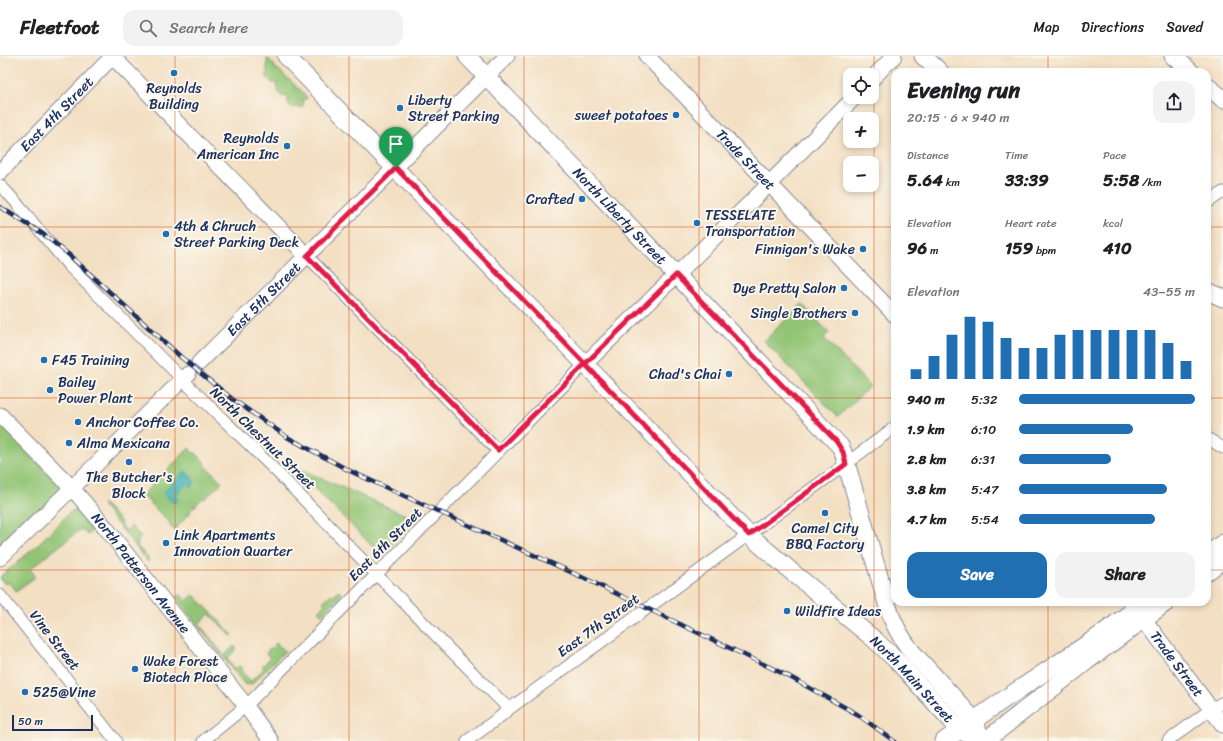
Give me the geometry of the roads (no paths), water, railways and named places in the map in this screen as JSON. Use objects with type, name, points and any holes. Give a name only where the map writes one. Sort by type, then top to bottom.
[{"type":"main road","name":"North Main Street","points":[[286,56],[396,168],[749,535],[862,629],[967,725],[982,741]]},
{"type":"main road","name":"North Liberty Street","points":[[467,56],[836,441],[843,452],[888,607],[895,626],[905,644],[967,725]]},
{"type":"main road","points":[[923,56],[936,68]]},
{"type":"main road","points":[[1173,56],[1186,68]]},
{"type":"main road","points":[[1211,89],[1223,99]]},
{"type":"main road","points":[[1211,293],[1223,298]]},
{"type":"main road","points":[[1211,552],[1223,543]]},
{"type":"main road","points":[[1211,569],[1223,559]]},
{"type":"main road","points":[[862,629],[873,627],[878,624],[888,607]]},
{"type":"main road","points":[[944,741],[1139,608]]},
{"type":"main road","points":[[982,741],[1080,665],[1139,608]]},
{"type":"street","points":[[112,56],[498,450]]},
{"type":"street","name":"East 4th Street","points":[[0,172],[112,56]]},
{"type":"street","name":"East 5th Street","points":[[200,363],[507,56]]},
{"type":"street","name":"Trade Street","points":[[647,56],[891,312]]},
{"type":"street","points":[[879,72],[894,56]]},
{"type":"street","points":[[585,364],[769,184],[848,104]]},
{"type":"street","name":"North Chestnut Street","points":[[0,185],[69,266],[185,377],[509,709]]},
{"type":"street","points":[[1211,200],[1223,192]]},
{"type":"street","name":"East 6th Street","points":[[203,741],[246,706],[498,450],[585,364]]},
{"type":"street","points":[[0,558],[185,377]]},
{"type":"street","name":"North Patterson Avenue","points":[[0,415],[72,488],[111,534],[246,706],[271,741]]},
{"type":"street","name":"East 7th Street","points":[[467,741],[891,430]]},
{"type":"street","points":[[1211,440],[1223,448]]},
{"type":"street","name":"Vine Street","points":[[0,595],[116,741]]},
{"type":"street","name":"Trade Street","points":[[1139,608],[1217,706],[1223,725]]},
{"type":"street","points":[[1168,741],[1217,706]]},
{"type":"water","points":[[185,471],[195,482],[191,487],[187,483],[175,495],[179,499],[174,503],[163,493]]},
{"type":"railway","points":[[0,207],[43,234],[68,254],[182,358],[231,398],[287,437],[350,471],[586,579],[788,676],[857,714],[894,741]]},
{"type":"place","name":"Reynolds Building","points":[[174,73]]},
{"type":"place","name":"Liberty Street Parking","points":[[400,108]]},
{"type":"place","name":"sweet potatoes","points":[[676,115]]},
{"type":"place","name":"Reynolds American Inc","points":[[287,146]]},
{"type":"place","name":"Crafted","points":[[582,199]]},
{"type":"place","name":"TESSELATE Transportation","points":[[697,223]]},
{"type":"place","name":"4th & Chruch Street Parking Deck","points":[[166,234]]},
{"type":"place","name":"Finnigan's Wake","points":[[863,249]]},
{"type":"place","name":"Dye Pretty Salon","points":[[844,288]]},
{"type":"place","name":"Single Brothers","points":[[855,313]]},
{"type":"place","name":"F45 Training","points":[[44,360]]},
{"type":"place","name":"Chad's Chai","points":[[729,374]]},
{"type":"place","name":"Bailey Power Plant","points":[[50,390]]},
{"type":"place","name":"Anchor Coffee Co.","points":[[78,422]]},
{"type":"place","name":"Alma Mexicana","points":[[69,443]]},
{"type":"place","name":"The Butcher's Block","points":[[129,462]]},
{"type":"place","name":"Camel City BBQ Factory","points":[[825,513]]},
{"type":"place","name":"Link Apartments Innovation Quarter","points":[[166,543]]},
{"type":"place","name":"Wildfire Ideas","points":[[787,611]]},
{"type":"place","name":"Wake Forest Biotech Place","points":[[135,669]]},
{"type":"place","name":"525@Vine","points":[[25,692]]}]
